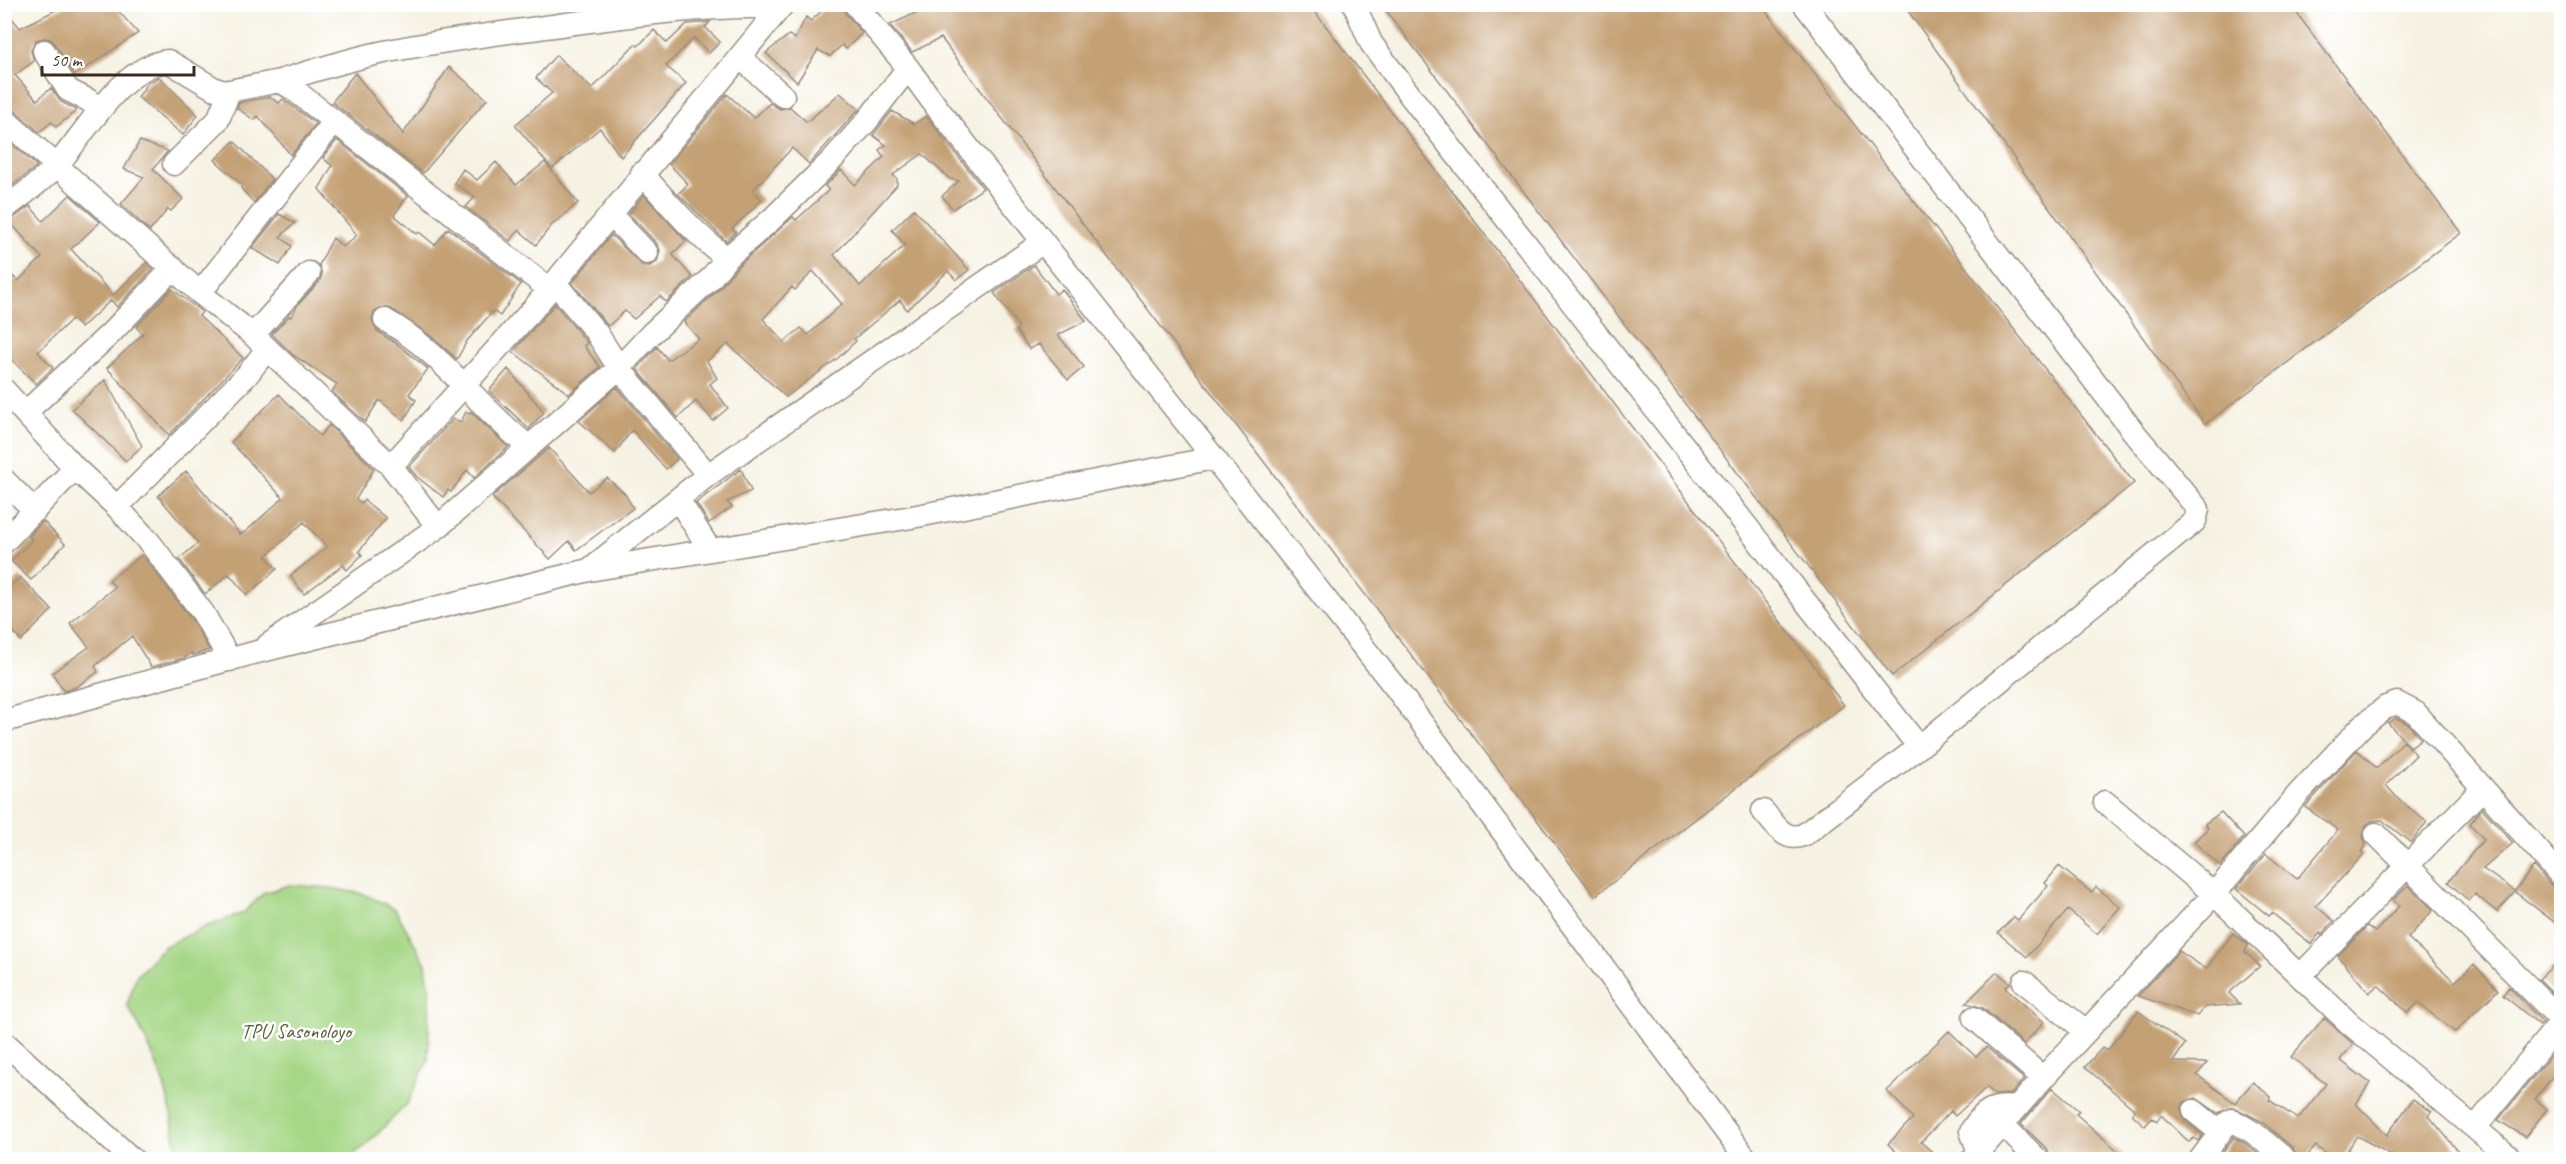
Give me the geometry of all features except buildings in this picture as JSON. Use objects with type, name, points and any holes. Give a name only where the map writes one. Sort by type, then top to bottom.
[{"type":"street","points":[[855,4],[908,68],[1395,687],[1747,1160]]},
{"type":"street","points":[[1354,4],[1371,43],[1416,103],[1919,747]]},
{"type":"street","points":[[1763,810],[1785,836],[1795,838],[1800,836],[1919,747],[2195,521],[2198,509],[2133,431],[1804,4]]},
{"type":"street","points":[[4,209],[57,165],[99,111],[136,74],[146,66],[158,62],[168,61],[213,88],[229,92],[280,81],[389,51],[642,9],[782,6]]},
{"type":"street","points":[[391,465],[552,286],[642,173],[782,6]]},
{"type":"street","points":[[44,51],[68,90],[90,101],[99,111]]},
{"type":"street","points":[[740,57],[783,96]]},
{"type":"street","points":[[257,652],[438,527],[619,369],[651,334],[710,279],[727,258],[772,219],[831,161],[866,122],[908,68]]},
{"type":"street","points":[[280,81],[552,286],[596,332],[619,369],[708,475]]},
{"type":"street","points":[[174,164],[218,120],[229,92]]},
{"type":"street","points":[[4,119],[260,342],[391,465],[438,527]]},
{"type":"street","points":[[200,292],[334,122]]},
{"type":"street","points":[[642,173],[712,248],[727,258]]},
{"type":"street","points":[[611,214],[647,253]]},
{"type":"street","points":[[589,570],[708,475],[1043,242]]},
{"type":"street","points":[[26,412],[111,333],[173,268]]},
{"type":"street","points":[[117,507],[247,375],[260,342],[309,273]]},
{"type":"street","points":[[385,320],[414,340],[529,447]]},
{"type":"street","points":[[4,390],[75,468],[117,507],[150,543],[203,613],[230,660]]},
{"type":"street","points":[[4,721],[257,652],[589,570],[912,517],[1214,458]]},
{"type":"street","points":[[4,542],[75,468]]},
{"type":"street","points":[[4,480],[34,510]]},
{"type":"street","points":[[678,499],[710,550]]},
{"type":"street","points":[[2009,1116],[2085,1031],[2214,894],[2299,793],[2361,727],[2386,707],[2397,703],[2416,713],[2562,876]]},
{"type":"street","points":[[2300,976],[2483,788]]},
{"type":"street","points":[[2105,802],[2214,894],[2349,1023],[2513,1160]]},
{"type":"street","points":[[2376,834],[2561,1020],[2475,1128]]},
{"type":"street","points":[[2024,982],[2085,1031]]},
{"type":"street","points":[[1974,1018],[2043,1078]]},
{"type":"street","points":[[4,1042],[134,1160]]},
{"type":"street","points":[[1976,1156],[1971,1131],[1984,1113],[1999,1106],[2009,1116],[2038,1160]]},
{"type":"street","points":[[2194,1111],[2220,1132]]},
{"type":"street","points":[[2200,1160],[2228,1122],[2232,1120],[2254,1133],[2284,1158]]},
{"type":"green space","name":"TPU Sasonoloyo","points":[[290,885],[330,888],[364,894],[395,909],[426,964],[430,994],[428,1060],[407,1104],[364,1147],[347,1159],[179,1159],[170,1107],[156,1062],[127,1005],[136,977],[163,947],[205,927],[243,913],[264,893]]}]
